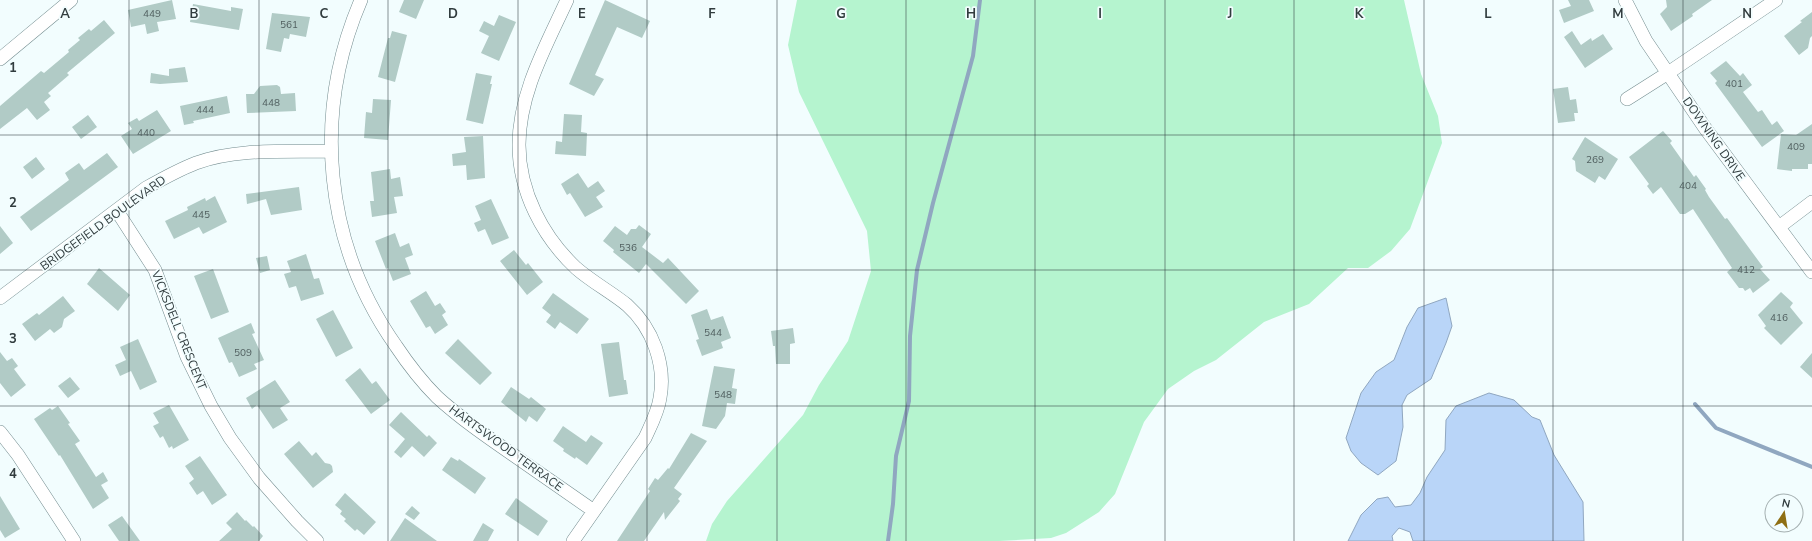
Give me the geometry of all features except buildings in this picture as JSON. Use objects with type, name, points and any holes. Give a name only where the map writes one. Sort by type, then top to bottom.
[{"type":"street","points":[[0,59],[71,0]]},
{"type":"street","name":"HARTSWOOD TERRACE","points":[[361,0],[343,49],[335,86],[330,151],[338,210],[352,262],[365,294],[382,326],[408,363],[438,397],[464,420],[594,511]]},
{"type":"street","points":[[567,0],[532,79],[520,120],[519,146],[526,189],[537,218],[551,241],[578,269],[627,305],[650,334],[660,361],[661,377],[660,398],[654,419],[646,438],[573,541]]},
{"type":"street","name":"DOWNING DRIVE","points":[[1625,0],[1646,41],[1705,128],[1779,227],[1800,258],[1812,272]]},
{"type":"street","points":[[1627,99],[1776,0]]},
{"type":"street","name":"BRIDGEFIELD BOULEVARD","points":[[0,298],[146,188],[196,163],[248,153],[330,151]]},
{"type":"street","points":[[1779,227],[1812,202]]},
{"type":"street","name":"VICKSDELL CRESCENT","points":[[117,210],[155,270],[187,357],[211,406],[230,438],[259,478],[317,541]]},
{"type":"street","points":[[0,432],[18,455],[74,541]]},
{"type":"green space","points":[[797,0],[1404,0],[1421,74],[1438,116],[1442,143],[1410,229],[1391,251],[1368,268],[1348,268],[1309,304],[1264,322],[1216,360],[1194,371],[1168,389],[1144,422],[1115,494],[1099,512],[1066,533],[1051,538],[999,541],[706,541],[712,524],[727,501],[803,415],[819,385],[848,341],[871,271],[867,231],[799,92],[788,45]]},
{"type":"water","points":[[1446,298],[1452,326],[1446,343],[1431,379],[1407,395],[1402,405],[1403,427],[1396,461],[1378,475],[1361,463],[1351,451],[1346,438],[1361,393],[1376,372],[1394,360],[1407,327],[1418,308]]},
{"type":"water","points":[[1489,393],[1514,400],[1532,417],[1540,420],[1554,455],[1583,502],[1584,541],[1413,541],[1410,532],[1399,528],[1392,536],[1393,541],[1348,541],[1361,515],[1377,499],[1388,497],[1395,507],[1411,505],[1420,493],[1427,477],[1445,450],[1446,420],[1456,406]]},
{"type":"waterway","points":[[888,541],[893,504],[896,456],[909,401],[910,336],[917,270],[933,203],[973,56],[980,0]]},
{"type":"waterway","points":[[1695,404],[1716,428],[1812,467]]}]
